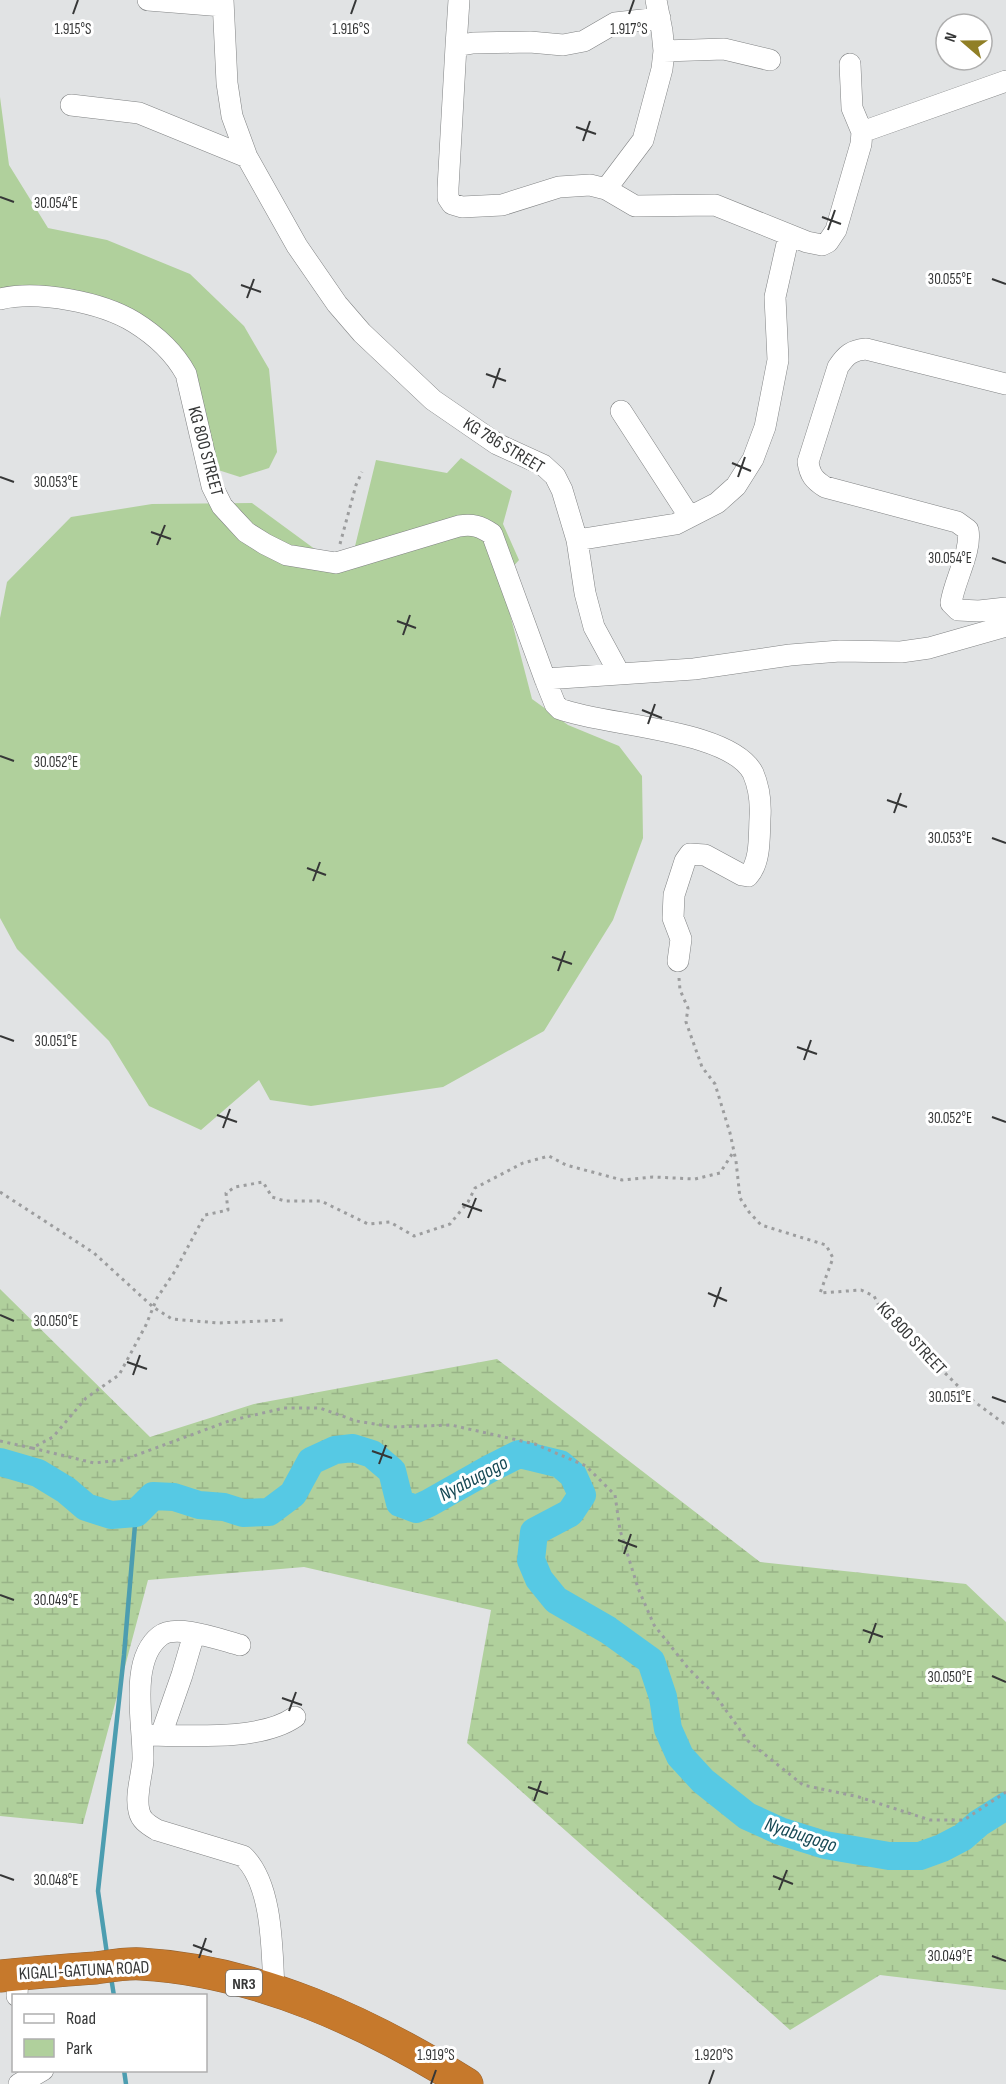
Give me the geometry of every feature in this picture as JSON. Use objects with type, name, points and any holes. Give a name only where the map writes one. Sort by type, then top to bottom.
[{"type":"highway","name":"KIGALI-GATUNA ROAD","points":[[12,1982],[139,1964],[195,1970],[274,1990],[345,2017],[415,2051],[467,2084]]},
{"type":"street","points":[[148,0],[223,3]]},
{"type":"street","points":[[459,0],[448,198],[452,204],[462,207],[502,204],[560,187],[590,185],[606,189],[635,207],[715,205],[789,235],[822,245],[828,242],[836,230],[861,144],[862,132],[852,108],[850,64]]},
{"type":"street","name":"KG 786 STREET","points":[[223,3],[227,83],[232,117],[247,157],[297,246],[337,304],[362,333],[433,400],[497,444],[543,465],[555,476],[562,490],[578,540],[585,593],[594,627],[619,673]]},
{"type":"street","points":[[456,46],[473,43],[530,42],[564,45],[584,42],[615,23],[658,9],[664,51],[662,69],[643,140],[606,189]]},
{"type":"street","points":[[664,51],[724,49],[770,60]]},
{"type":"street","points":[[862,132],[1006,81]]},
{"type":"street","points":[[71,105],[139,113],[247,157]]},
{"type":"street","points":[[578,540],[676,524],[717,503],[736,486],[753,459],[765,427],[778,360],[775,297],[789,235]]},
{"type":"street","name":"KG 800 STREET","points":[[0,299],[56,298],[100,308],[132,321],[151,333],[178,360],[186,374],[212,486],[222,506],[246,532],[287,555],[336,563],[459,526],[481,526],[492,534],[545,679],[555,704],[560,709],[703,740],[727,750],[742,762],[752,772],[761,802],[758,848],[752,871],[748,876],[742,875],[705,855],[690,854],[674,895],[673,918],[681,939],[678,962]]},
{"type":"street","points":[[1006,384],[866,349],[856,350],[846,355],[838,367],[808,462],[810,473],[815,481],[825,487],[957,522],[968,530],[969,539],[953,589],[951,603],[958,610],[978,611],[1006,608]]},
{"type":"street","points":[[621,411],[689,516]]},
{"type":"street","points":[[545,679],[694,669],[790,655],[840,651],[901,652],[929,648],[1006,626]]},
{"type":"street","points":[[152,1735],[141,1678],[144,1664],[157,1637],[169,1631],[178,1631],[240,1646]]},
{"type":"street","points":[[194,1634],[182,1675],[152,1735],[143,1763],[138,1798],[140,1815],[146,1824],[158,1830],[243,1856],[252,1864],[258,1874],[269,1923],[274,1990]]},
{"type":"street","points":[[152,1735],[211,1735],[265,1730],[286,1723],[295,1717]]},
{"type":"street","points":[[19,2084],[40,2072]]},
{"type":"path","points":[[336,563],[356,485],[362,472]]},
{"type":"path","points":[[32,1448],[53,1437],[86,1398],[119,1375],[153,1307],[205,1215],[228,1210],[226,1193],[235,1186],[263,1182],[272,1197],[285,1201],[321,1201],[368,1224],[390,1222],[414,1236],[450,1224],[468,1202],[475,1188],[523,1163],[549,1156],[566,1165],[622,1180],[653,1176],[695,1179],[720,1173],[734,1151],[715,1084],[702,1067],[686,1022],[688,1008],[681,990],[678,962]]},
{"type":"path","name":"KG 800 STREET","points":[[734,1151],[740,1198],[749,1212],[762,1225],[826,1245],[833,1258],[820,1293],[861,1290],[874,1296],[880,1308],[972,1400],[1006,1425]]},
{"type":"path","points":[[0,1192],[94,1253],[153,1307],[172,1319],[219,1323],[285,1320]]},
{"type":"path","points":[[0,1441],[94,1463],[123,1460],[229,1420],[284,1408],[320,1408],[356,1421],[393,1427],[451,1425],[535,1444],[586,1466],[615,1495],[620,1530],[638,1588],[654,1625],[688,1668],[715,1695],[748,1741],[803,1785],[859,1797],[930,1820],[964,1820],[1006,1792]]},
{"type":"green space","points":[[0,97],[9,165],[48,228],[107,240],[190,274],[244,326],[269,369],[277,452],[269,468],[240,477],[215,469],[193,368],[118,305],[0,291]]},
{"type":"green space","points":[[461,458],[512,491],[503,524],[519,560],[501,580],[532,699],[568,725],[619,746],[642,776],[643,838],[613,920],[544,1031],[443,1087],[311,1106],[270,1100],[259,1080],[201,1130],[149,1106],[109,1041],[17,949],[0,918],[0,618],[7,582],[71,517],[152,504],[252,503],[349,571],[376,460],[447,473]]},
{"type":"green space","points":[[0,1289],[150,1437],[254,1404],[497,1359],[760,1562],[966,1584],[1006,1622],[1006,1990],[880,1975],[790,2030],[467,1743],[491,1610],[304,1567],[148,1580],[83,1824],[0,1816]]},
{"type":"waterway","name":"Nyabugogo","points":[[0,1462],[38,1473],[66,1490],[86,1507],[111,1515],[136,1513],[153,1496],[174,1497],[199,1505],[224,1507],[243,1513],[269,1512],[293,1494],[311,1461],[335,1450],[353,1448],[372,1454],[392,1471],[400,1503],[416,1509],[519,1454],[560,1464],[573,1475],[582,1495],[570,1513],[534,1532],[531,1560],[539,1579],[556,1600],[608,1630],[651,1661],[663,1697],[668,1729],[680,1756],[703,1781],[747,1816],[780,1831],[825,1845],[889,1856],[920,1856],[963,1837],[979,1823],[1006,1806]]},
{"type":"waterway","points":[[107,1954],[98,1891],[124,1655],[136,1513]]},
{"type":"waterway","points":[[111,1977],[114,1994]]},
{"type":"waterway","points":[[124,2072],[126,2084]]}]
